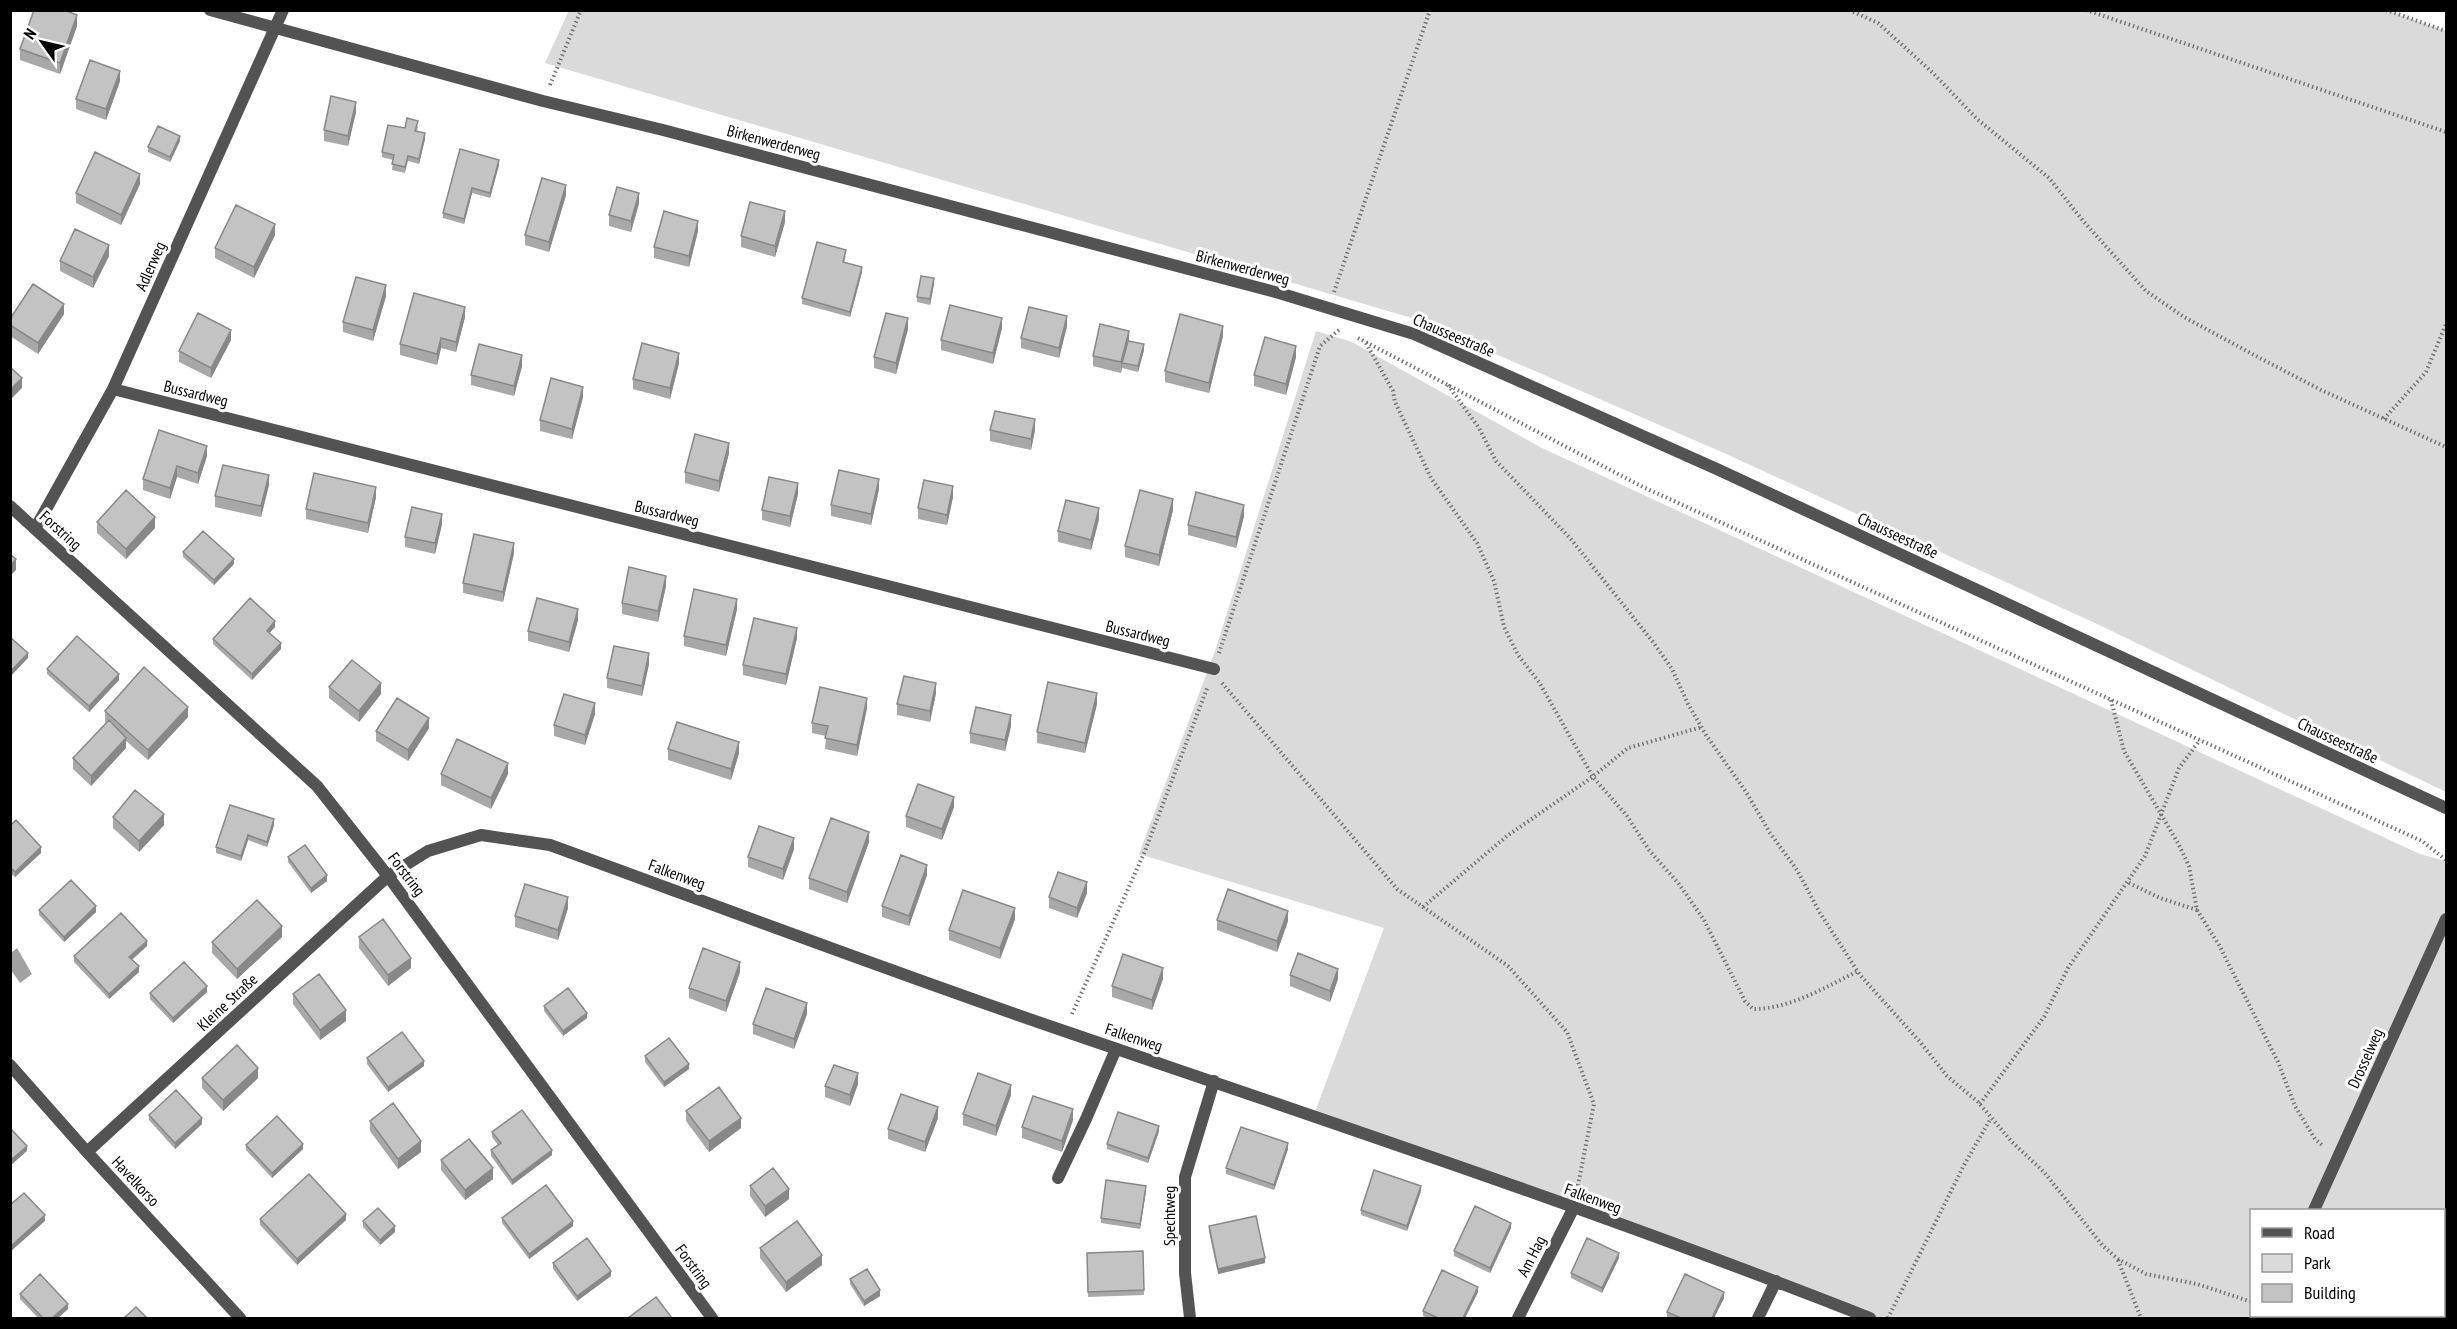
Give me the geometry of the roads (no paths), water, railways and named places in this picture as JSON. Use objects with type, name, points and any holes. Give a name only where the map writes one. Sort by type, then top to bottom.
[{"type":"street","name":"Birkenwerderweg","points":[[210,10],[274,30],[663,130],[1329,307]]},
{"type":"street","name":"Adlerweg","points":[[34,529],[113,389],[284,10]]},
{"type":"street","name":"Chausseestraße","points":[[1329,307],[1414,334],[1719,470],[2446,808]]},
{"type":"street","name":"Bussardweg","points":[[113,389],[1214,669]]},
{"type":"street","name":"Forstring","points":[[10,506],[317,786],[388,876],[712,1318]]},
{"type":"street","name":"Falkenweg","points":[[388,876],[428,851],[481,836],[550,845],[1064,1031],[1214,1081],[1776,1281],[1870,1318]]},
{"type":"street","name":"Kleine Straße","points":[[87,1152],[388,876]]},
{"type":"street","name":"Drosselweg","points":[[2314,1209],[2446,919]]},
{"type":"street","points":[[1058,1178],[1116,1048]]},
{"type":"street","name":"Havelkorso","points":[[10,1065],[235,1316]]},
{"type":"street","name":"Spechtweg","points":[[1190,1318],[1185,1273],[1185,1177],[1214,1081]]},
{"type":"street","name":"Am Hag","points":[[1518,1318],[1573,1209]]},
{"type":"street","points":[[1758,1318],[1776,1281]]}]
